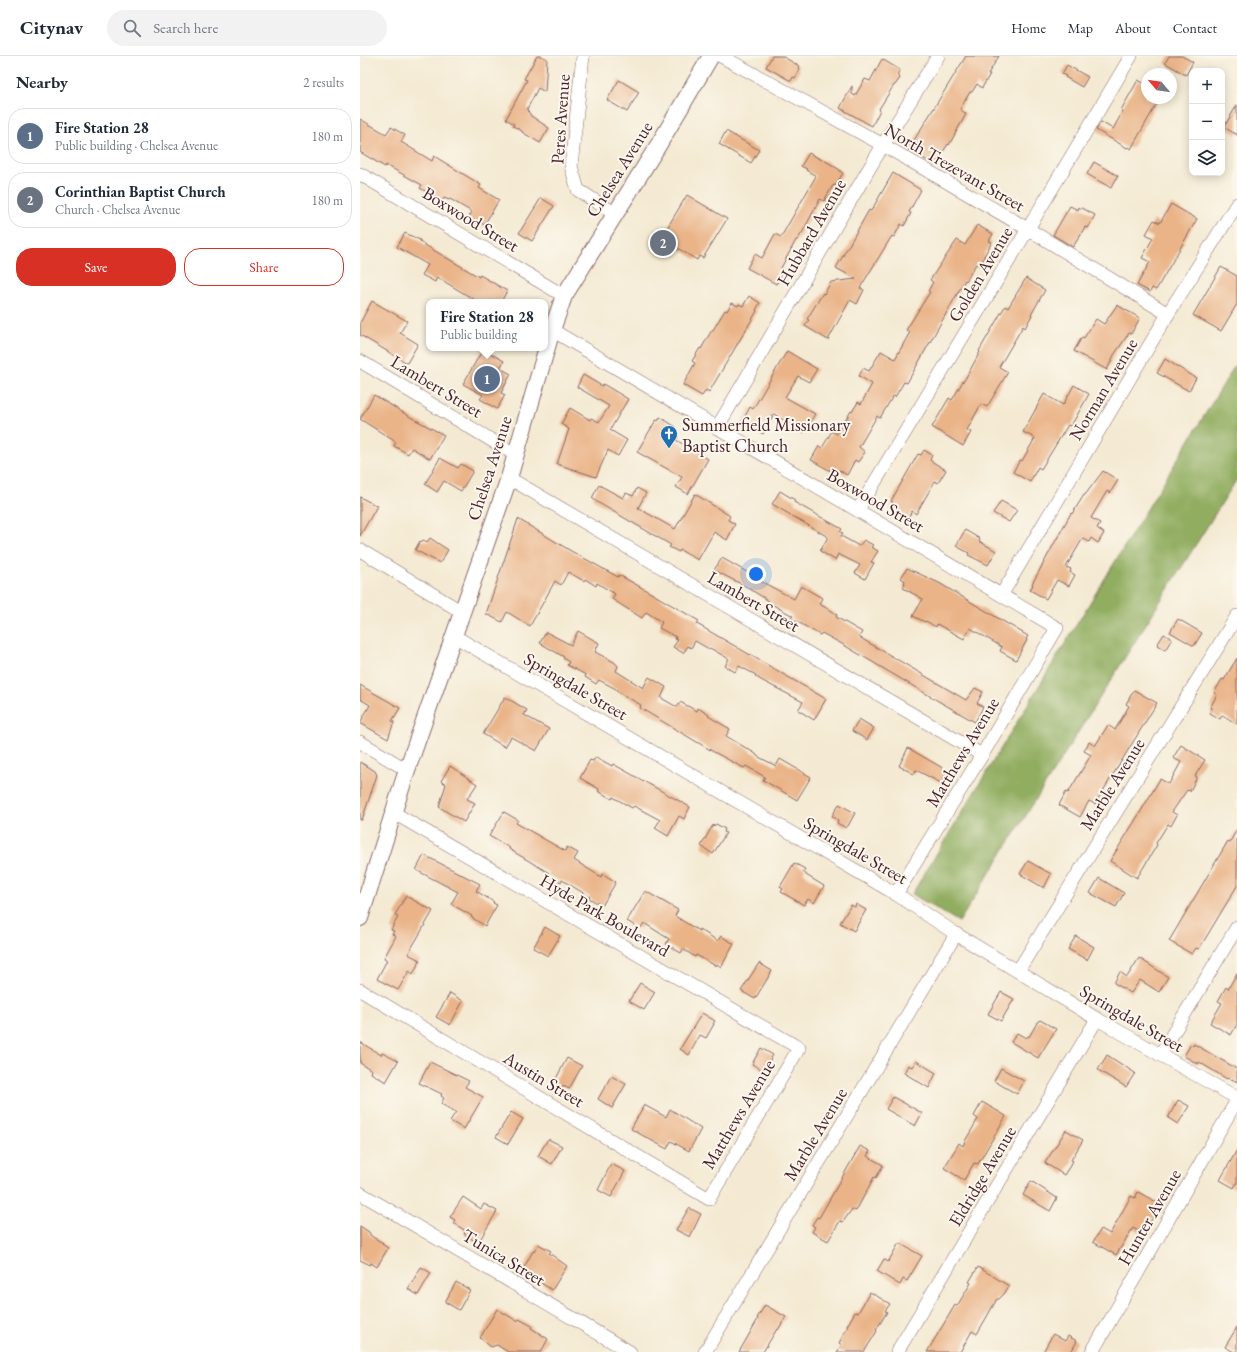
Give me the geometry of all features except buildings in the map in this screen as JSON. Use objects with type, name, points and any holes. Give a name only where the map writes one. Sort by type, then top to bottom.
[{"type":"main road","name":"Chelsea Avenue","points":[[548,344],[564,296],[614,213],[659,144],[711,56]]},
{"type":"main road","name":"Chelsea Avenue","points":[[360,918],[407,770],[509,478],[546,351]]},
{"type":"street","name":"Peres Avenue","points":[[583,56],[571,166],[578,190],[614,213]]},
{"type":"street","name":"North Trezevant Street","points":[[721,56],[883,145],[1028,229],[1168,314]]},
{"type":"street","name":"Hubbard Avenue","points":[[717,428],[883,145],[938,56]]},
{"type":"street","name":"Golden Avenue","points":[[858,510],[1131,56]]},
{"type":"street","name":"Boxwood Street","points":[[360,174],[564,296]]},
{"type":"street","name":"Norman Avenue","points":[[1002,594],[1168,314],[1237,204]]},
{"type":"street","name":"Boxwood Street","points":[[552,330],[1002,594],[1057,628]]},
{"type":"street","name":"Lambert Street","points":[[360,361],[516,454]]},
{"type":"street","name":"Lambert Street","points":[[509,478],[982,755]]},
{"type":"street","points":[[360,550],[462,612]]},
{"type":"street","name":"Marble Avenue","points":[[1018,971],[1237,616]]},
{"type":"street","name":"Matthews Avenue","points":[[896,894],[982,755],[1057,628]]},
{"type":"street","name":"Springdale Street","points":[[454,636],[896,894],[956,934],[1097,1019],[1237,1099]]},
{"type":"street","points":[[360,742],[407,770]]},
{"type":"street","name":"Hyde Park Boulevard","points":[[394,813],[799,1048]]},
{"type":"street","points":[[1160,1055],[1237,927]]},
{"type":"street","name":"Marble Avenue","points":[[705,1352],[956,934]]},
{"type":"street","name":"Austin Street","points":[[360,990],[709,1199]]},
{"type":"street","name":"Eldridge Avenue","points":[[897,1352],[1097,1019]]},
{"type":"street","name":"Matthews Avenue","points":[[709,1199],[799,1048]]},
{"type":"street","name":"Hunter Avenue","points":[[1092,1352],[1237,1099]]},
{"type":"street","name":"Tunica Street","points":[[360,1192],[630,1352]]},
{"type":"green space","points":[[1237,362],[1237,479],[959,922],[912,894]]},
{"type":"place","name":"Corinthian Baptist Church","points":[[663,243]]},
{"type":"place","name":"Fire Station 28","points":[[487,379]]},
{"type":"place","name":"Summerfield Missionary Baptist Church","points":[[669,449]]}]
